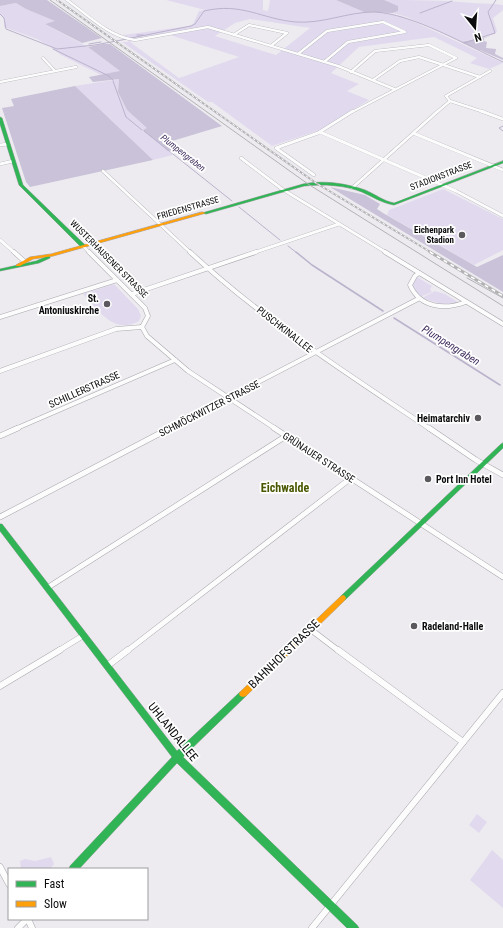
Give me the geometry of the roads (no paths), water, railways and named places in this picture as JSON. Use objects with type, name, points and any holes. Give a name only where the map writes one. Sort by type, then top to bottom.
[{"type":"street","points":[[67,0],[114,34],[127,39],[205,26],[272,45],[324,62],[394,89]]},
{"type":"street","points":[[298,54],[320,34],[327,31],[382,22],[405,32],[348,42],[324,62]]},
{"type":"street","points":[[235,34],[249,25],[287,33],[272,45]]},
{"type":"street","points":[[314,175],[276,148],[320,132],[394,89],[455,59],[455,57],[433,46],[426,45],[372,52],[351,72]]},
{"type":"street","points":[[373,80],[402,60],[422,57],[480,77]]},
{"type":"street","points":[[43,58],[55,71]]},
{"type":"street","points":[[0,82],[76,67]]},
{"type":"street","points":[[490,72],[447,95],[446,98],[450,101],[503,119]]},
{"type":"street","points":[[352,188],[438,110],[450,101]]},
{"type":"street","points":[[0,118],[13,162],[0,164]]},
{"type":"street","points":[[320,132],[442,185],[503,216]]},
{"type":"street","points":[[413,133],[503,170]]},
{"type":"street","points":[[0,145],[8,144]]},
{"type":"street","points":[[241,158],[285,190],[503,324]]},
{"type":"street","name":"WUSTERHAUSENER STRASSE","points":[[13,162],[18,180],[25,188],[132,294],[148,313],[142,327]]},
{"type":"street","name":"STADIONSTRASSE","points":[[385,203],[398,202],[503,162]]},
{"type":"street","name":"PUSCHKINALLEE","points":[[103,171],[207,268],[316,353],[503,475]]},
{"type":"street","name":"FRIEDENSTRASSE","points":[[18,265],[37,257],[51,255],[311,184],[352,188],[366,192],[385,203]]},
{"type":"street","points":[[132,294],[339,224]]},
{"type":"street","points":[[0,240],[24,262]]},
{"type":"street","name":"FRIEDENSTRASSE","points":[[0,270],[37,262],[51,255]]},
{"type":"street","points":[[420,273],[415,276],[410,285],[413,293],[418,299],[442,306],[456,305],[466,302]]},
{"type":"street","points":[[0,317],[117,280]]},
{"type":"street","name":"SCHMÖCKWITZER STRASSE","points":[[0,517],[418,299]]},
{"type":"street","points":[[0,371],[116,329],[142,327]]},
{"type":"street","name":"GRÜNAUER STRASSE","points":[[142,327],[147,336],[175,360],[228,398],[503,577]]},
{"type":"street","name":"SCHILLERSTRASSE","points":[[0,436],[175,360]]},
{"type":"street","points":[[47,588],[286,436]]},
{"type":"street","name":"BAHNHOFSTRASSE","points":[[74,868],[177,757],[503,445]]},
{"type":"street","points":[[107,666],[350,478]]},
{"type":"street","name":"UHLANDALLEE","points":[[0,526],[177,757],[354,928]]},
{"type":"street","points":[[310,629],[463,742]]},
{"type":"street","points":[[0,686],[84,635]]},
{"type":"street","points":[[312,928],[503,693]]},
{"type":"street","points":[[0,867],[8,882]]},
{"type":"street","points":[[18,928],[26,920]]},
{"type":"waterway","points":[[465,43],[495,33],[488,12],[496,0]]},
{"type":"waterway","points":[[420,13],[452,1]]},
{"type":"waterway","points":[[131,38],[191,26],[195,24],[204,11],[229,8],[296,22],[316,21],[374,12],[389,14],[422,24],[465,43]]},
{"type":"waterway","name":"Plumpengraben","points":[[0,14],[4,18],[6,29],[57,49],[95,45],[127,39]]},
{"type":"waterway","points":[[137,35],[143,35]]},
{"type":"waterway","points":[[89,44],[101,42]]},
{"type":"waterway","points":[[465,43],[503,62]]},
{"type":"waterway","name":"Plumpengraben","points":[[53,49],[109,76],[113,80]]},
{"type":"waterway","name":"Plumpengraben","points":[[113,81],[126,117],[142,130]]},
{"type":"waterway","points":[[503,126],[499,128],[503,131]]},
{"type":"waterway","name":"Plumpengraben","points":[[144,131],[232,201]]},
{"type":"waterway","name":"Plumpengraben","points":[[239,207],[280,240]]},
{"type":"waterway","name":"Plumpengraben","points":[[288,246],[297,253]]},
{"type":"waterway","name":"Plumpengraben","points":[[296,252],[312,265],[383,311]]},
{"type":"waterway","name":"Plumpengraben","points":[[394,318],[500,385]]},
{"type":"tram line","points":[[50,0],[308,184],[503,306]]},
{"type":"tram line","points":[[467,278],[503,298]]},
{"type":"railway","points":[[57,0],[316,183],[432,253]]},
{"type":"railway","points":[[430,252],[503,296]]},
{"type":"place","name":"Eichenpark Stadion","points":[[462,235]]},
{"type":"place","name":"St. Antoniuskirche","points":[[107,304]]},
{"type":"place","name":"Heimatarchiv","points":[[478,418]]},
{"type":"place","name":"Port Inn Hotel","points":[[428,479]]},
{"type":"place","name":"Radeland-Halle","points":[[414,626]]},
{"type":"district","name":"Eichwalde","points":[[285,488]]}]
